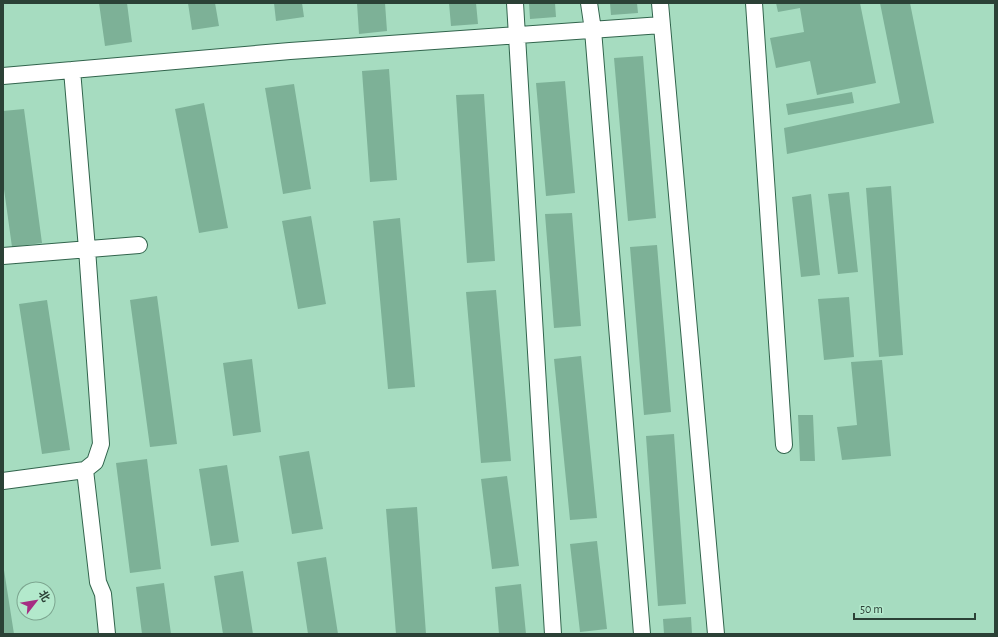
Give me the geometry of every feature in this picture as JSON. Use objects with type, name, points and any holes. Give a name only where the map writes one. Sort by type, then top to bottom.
[{"type":"street","points":[[515,3],[553,634]]},
{"type":"street","points":[[589,3],[593,30],[642,634]]},
{"type":"street","points":[[660,3],[716,634]]},
{"type":"street","points":[[754,3],[784,445]]},
{"type":"street","points":[[3,76],[290,51],[662,25]]},
{"type":"street","points":[[3,481],[85,470],[95,462],[101,444],[72,70]]},
{"type":"street","points":[[3,256],[139,245]]},
{"type":"street","points":[[85,470],[98,582],[103,594],[107,634]]},
{"type":"building","points":[[99,3],[127,3],[132,42],[105,46]]},
{"type":"building","points":[[188,3],[215,3],[219,26],[192,30]]},
{"type":"building","points":[[274,3],[302,3],[304,17],[276,21]]},
{"type":"building","points":[[357,3],[385,3],[387,31],[359,34]]},
{"type":"building","points":[[449,3],[476,3],[478,24],[451,26]]},
{"type":"building","points":[[529,3],[555,3],[556,17],[530,19]]},
{"type":"building","points":[[610,3],[637,3],[638,13],[611,15]]},
{"type":"building","points":[[776,3],[860,3],[876,83],[817,95],[810,61],[776,68],[770,38],[804,32],[800,8],[778,12]]},
{"type":"building","points":[[880,3],[910,3],[934,123],[787,154],[784,128],[900,103]]},
{"type":"building","points":[[643,56],[656,218],[628,221],[614,58]]},
{"type":"building","points":[[389,69],[397,180],[370,182],[362,71]]},
{"type":"building","points":[[565,81],[575,193],[546,196],[536,83]]},
{"type":"building","points":[[294,84],[311,189],[283,194],[265,88]]},
{"type":"building","points":[[852,92],[854,103],[788,115],[786,104]]},
{"type":"building","points":[[484,94],[495,261],[467,263],[456,95]]},
{"type":"building","points":[[204,103],[228,228],[199,233],[175,109]]},
{"type":"building","points":[[24,109],[42,243],[12,247],[3,182],[3,111]]},
{"type":"building","points":[[891,186],[903,355],[879,357],[866,188]]},
{"type":"building","points":[[849,192],[858,272],[838,274],[828,194]]},
{"type":"building","points":[[811,194],[820,275],[801,277],[792,197]]},
{"type":"building","points":[[572,213],[581,326],[554,328],[545,214]]},
{"type":"building","points":[[311,216],[326,304],[298,309],[282,221]]},
{"type":"building","points":[[400,218],[415,387],[388,389],[373,221]]},
{"type":"building","points":[[657,245],[671,412],[644,415],[630,247]]},
{"type":"building","points":[[496,290],[511,461],[481,463],[466,292]]},
{"type":"building","points":[[157,296],[177,444],[150,447],[130,300]]},
{"type":"building","points":[[849,297],[854,357],[824,360],[818,299]]},
{"type":"building","points":[[47,300],[70,450],[42,454],[19,304]]},
{"type":"building","points":[[581,356],[597,518],[570,520],[554,359]]},
{"type":"building","points":[[252,359],[261,432],[233,436],[223,363]]},
{"type":"building","points":[[882,360],[891,456],[842,460],[837,427],[857,425],[851,362]]},
{"type":"building","points":[[798,415],[813,415],[815,461],[800,461]]},
{"type":"building","points":[[674,434],[686,604],[658,606],[646,436]]},
{"type":"building","points":[[309,451],[323,529],[292,534],[279,456]]},
{"type":"building","points":[[147,459],[161,569],[130,573],[116,463]]},
{"type":"building","points":[[227,465],[239,542],[211,546],[199,469]]},
{"type":"building","points":[[507,476],[519,566],[492,569],[481,479]]},
{"type":"building","points":[[417,507],[426,634],[396,634],[386,509]]},
{"type":"building","points":[[597,541],[607,629],[580,632],[570,544]]},
{"type":"building","points":[[326,557],[338,634],[308,634],[297,562]]},
{"type":"building","points":[[4,570],[14,634],[3,634]]},
{"type":"building","points":[[243,571],[253,634],[223,634],[214,576]]},
{"type":"building","points":[[164,583],[171,634],[142,634],[136,587]]},
{"type":"building","points":[[521,584],[526,634],[499,634],[495,587]]},
{"type":"building","points":[[691,617],[692,634],[664,634],[663,619]]}]
